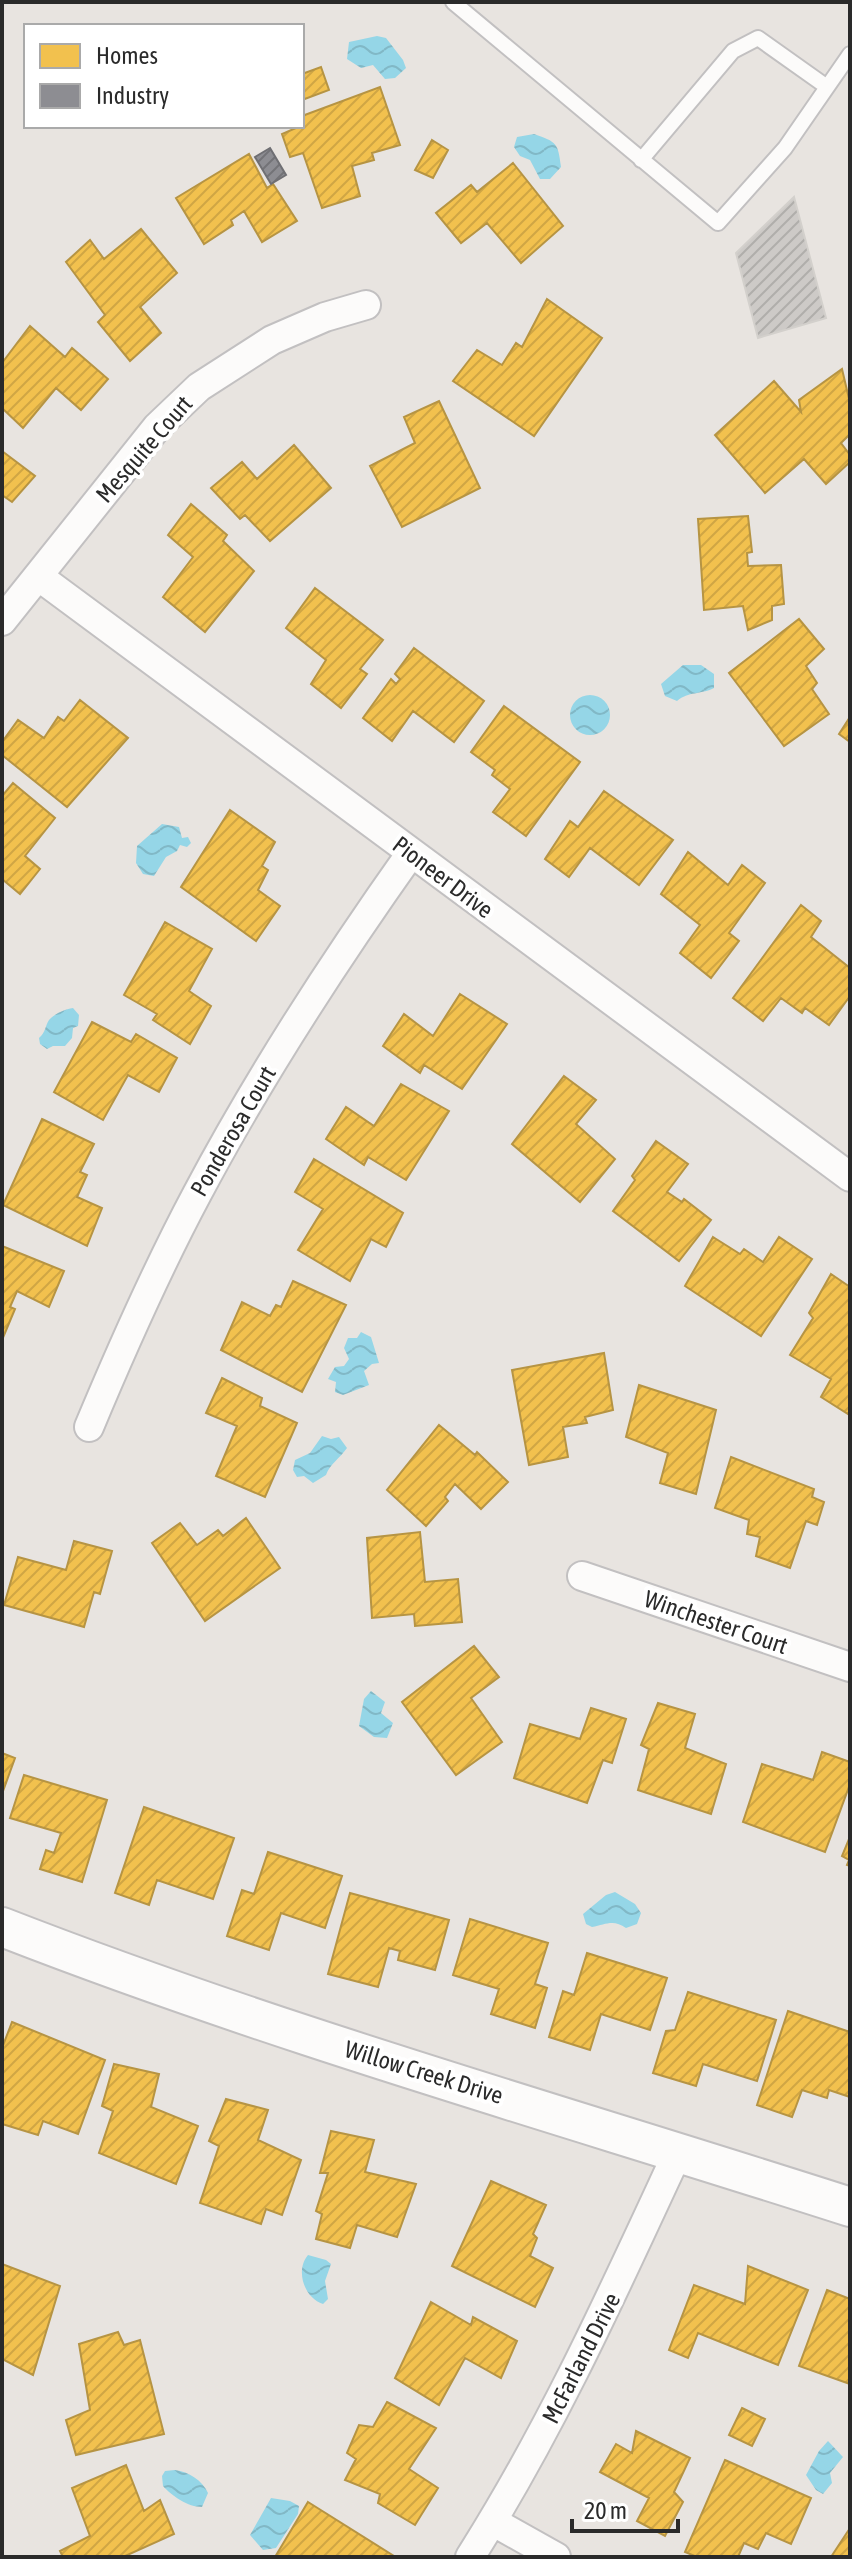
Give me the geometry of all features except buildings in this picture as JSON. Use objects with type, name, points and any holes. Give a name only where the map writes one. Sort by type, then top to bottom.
[{"type":"street","name":"Mesquite Court","points":[[2,621],[157,427],[199,387],[272,340],[325,317],[366,305]]},
{"type":"street","name":"Pioneer Drive","points":[[38,576],[850,1177]]},
{"type":"street","name":"Ponderosa Court","points":[[89,1427],[183,1222],[225,1143],[334,964],[411,853]]},
{"type":"street","name":"Winchester Court","points":[[582,1576],[850,1667]]},
{"type":"street","name":"Willow Creek Drive","points":[[2,1927],[304,2034],[850,2207]]},
{"type":"street","name":"McFarland Drive","points":[[470,2557],[552,2417],[678,2152]]},
{"type":"street","points":[[492,2521],[556,2557]]},
{"type":"lane","points":[[453,2],[718,223],[785,148],[850,54]]},
{"type":"lane","points":[[641,160],[733,51],[758,38],[827,87]]},
{"type":"water","points":[[377,36],[386,38],[403,60],[406,68],[395,78],[385,79],[373,65],[361,68],[347,59],[349,42]]},
{"type":"water","points":[[534,134],[552,142],[557,148],[561,167],[550,179],[540,179],[530,160],[520,156],[514,147],[517,137]]},
{"type":"water","points":[[683,665],[701,665],[714,674],[714,688],[677,701],[665,696],[661,684]]},
{"type":"water","points":[[590,695],[604,701],[610,715],[604,729],[590,735],[576,729],[570,715],[576,701]]},
{"type":"water","points":[[162,824],[179,827],[182,838],[188,837],[191,843],[187,847],[180,845],[177,851],[166,857],[154,876],[143,874],[136,863],[137,846]]},
{"type":"water","points":[[73,1008],[79,1015],[78,1026],[73,1028],[72,1038],[65,1046],[47,1049],[40,1044],[39,1038],[49,1020]]},
{"type":"water","points":[[361,1332],[371,1337],[379,1363],[372,1364],[364,1371],[369,1385],[343,1395],[335,1392],[336,1382],[328,1379],[335,1367],[344,1366],[349,1359],[344,1348],[348,1338],[357,1338]]},
{"type":"water","points":[[322,1436],[331,1439],[339,1437],[347,1448],[326,1475],[313,1483],[304,1476],[297,1477],[293,1470],[295,1460],[310,1453]]},
{"type":"water","points":[[371,1691],[385,1702],[381,1713],[393,1723],[387,1738],[374,1737],[359,1726],[364,1699]]},
{"type":"water","points":[[615,1892],[635,1904],[641,1913],[637,1924],[626,1928],[614,1923],[592,1927],[586,1924],[583,1914],[606,1895]]},
{"type":"water","points":[[308,2255],[331,2264],[325,2281],[328,2299],[323,2304],[306,2290],[302,2268]]},
{"type":"water","points":[[828,2441],[843,2457],[830,2473],[832,2483],[823,2494],[816,2490],[806,2475]]},
{"type":"water","points":[[175,2470],[194,2477],[205,2488],[208,2493],[202,2507],[181,2500],[163,2486],[165,2471]]},
{"type":"water","points":[[271,2498],[299,2506],[298,2514],[276,2548],[263,2550],[250,2535]]}]
